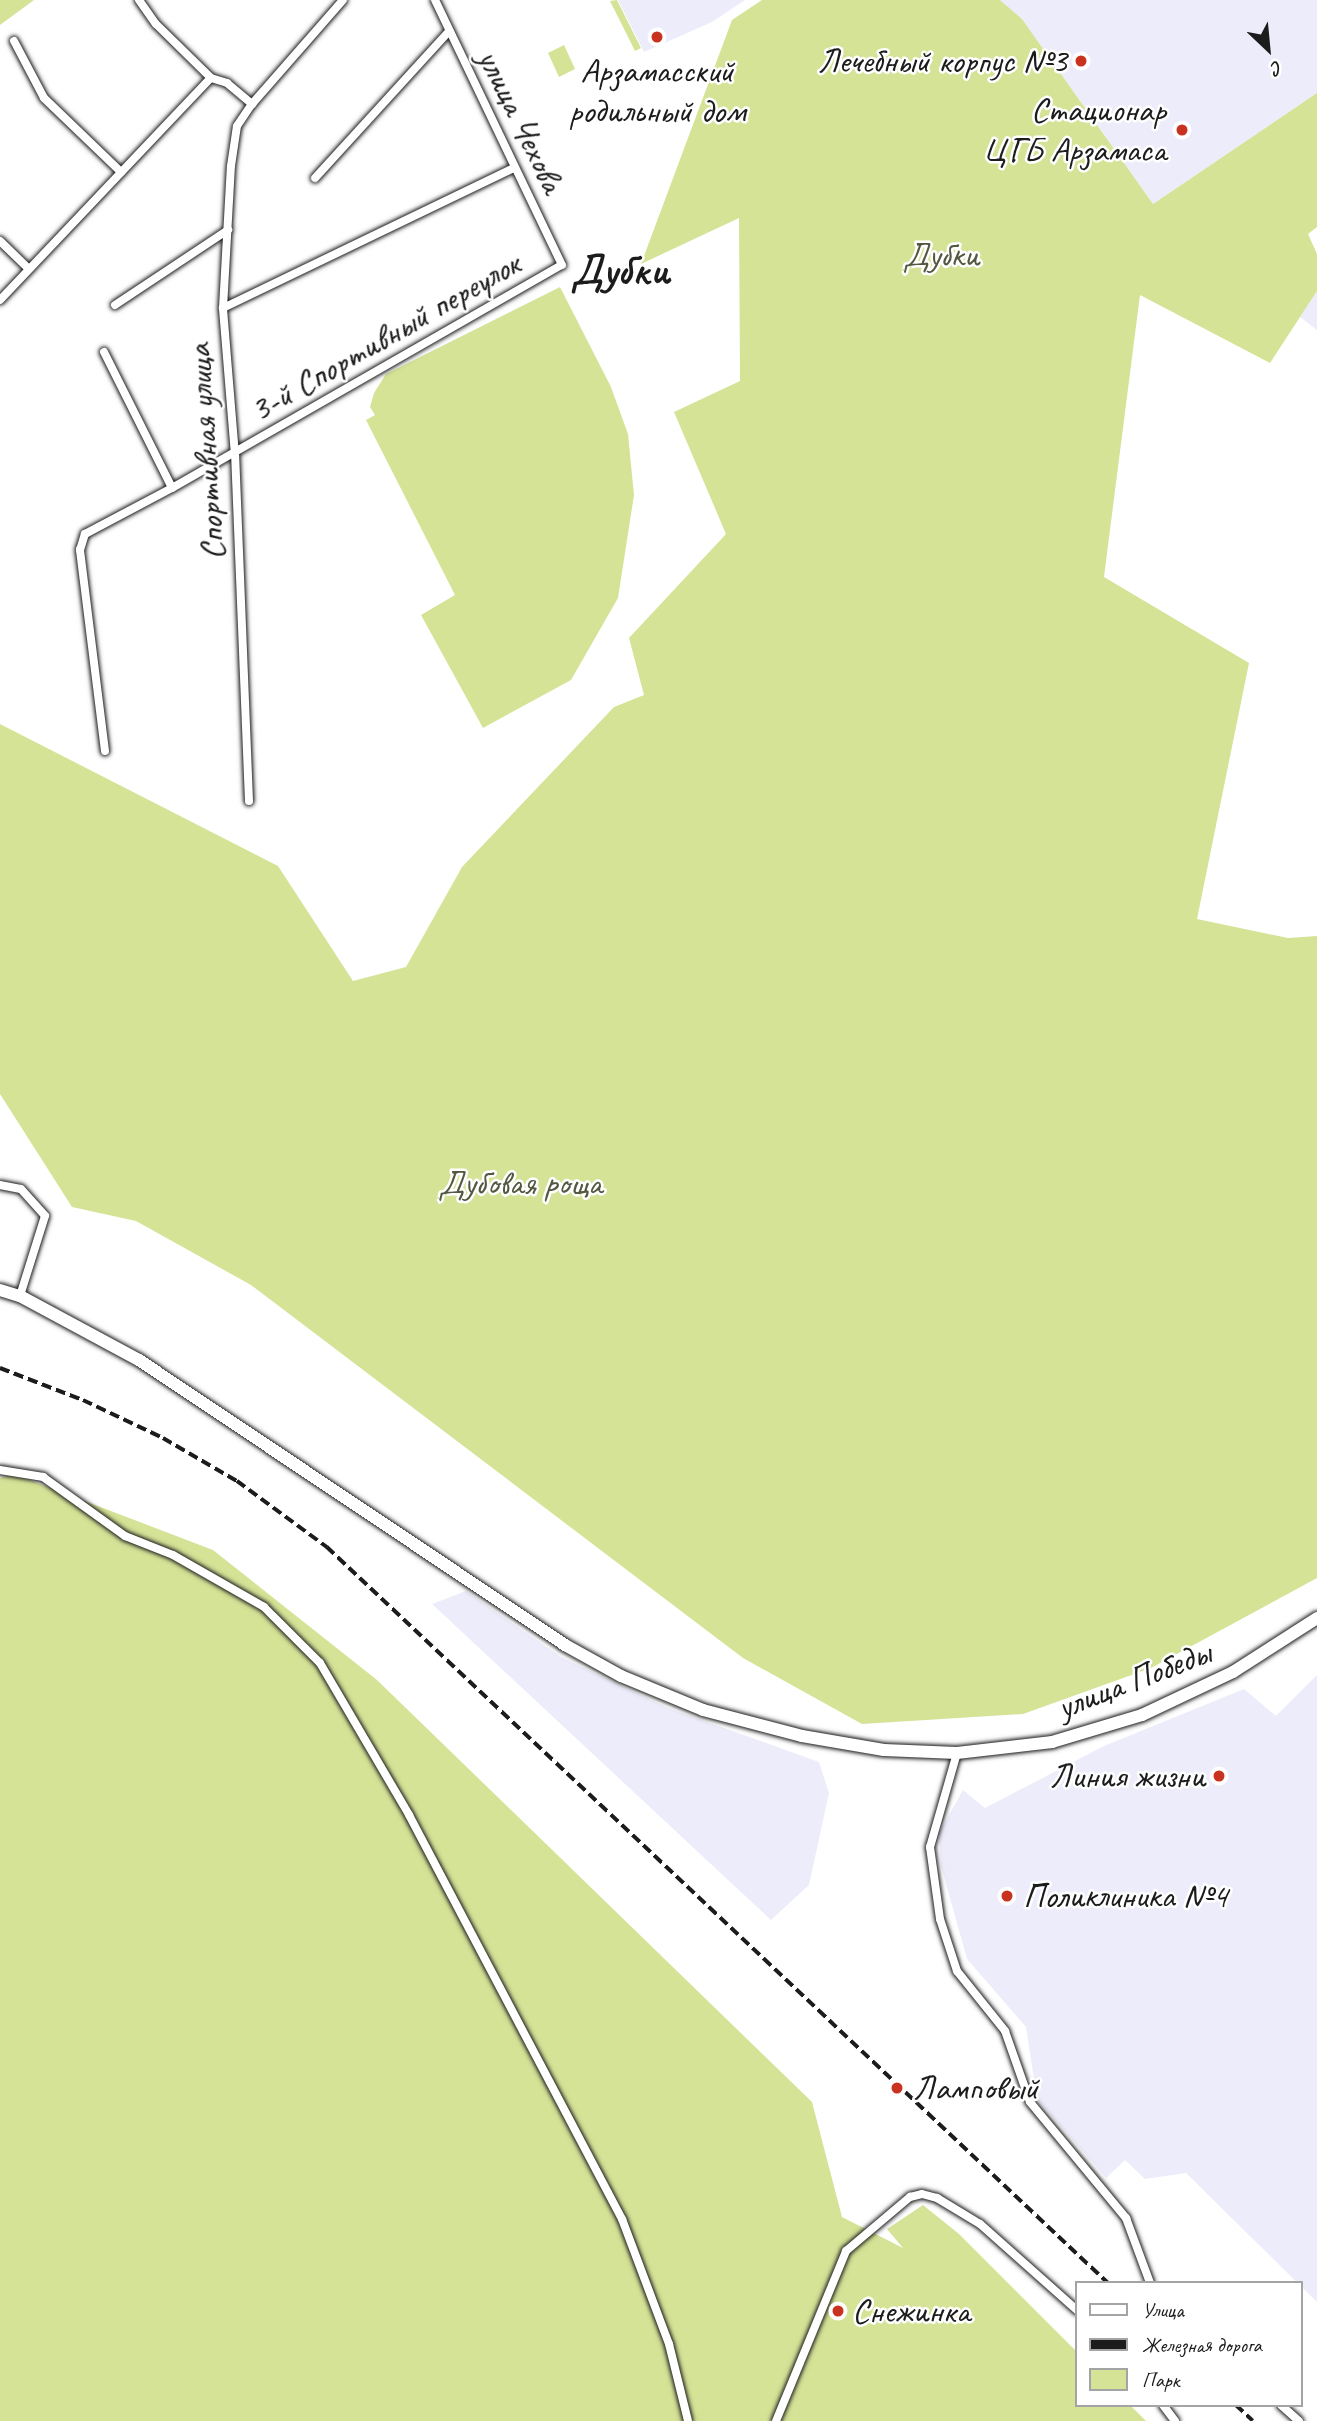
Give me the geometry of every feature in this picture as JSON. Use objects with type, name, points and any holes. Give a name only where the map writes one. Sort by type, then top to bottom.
[{"type":"street","points":[[139,0],[156,24],[211,78],[227,83],[252,104]]},
{"type":"street","name":"Спортивная улица","points":[[249,801],[235,455],[223,308],[237,126],[252,104],[343,0]]},
{"type":"street","name":"улица Чехова","points":[[435,0],[513,168],[562,265]]},
{"type":"street","points":[[315,178],[449,31]]},
{"type":"street","points":[[14,41],[44,98],[121,172]]},
{"type":"street","points":[[0,300],[211,78]]},
{"type":"street","points":[[223,308],[513,168]]},
{"type":"street","points":[[115,305],[228,230]]},
{"type":"street","points":[[0,241],[29,268]]},
{"type":"street","name":"3-й Спортивный переулок","points":[[105,751],[80,550],[85,534],[235,455],[562,265]]},
{"type":"street","points":[[104,352],[172,488]]},
{"type":"street","points":[[0,1185],[21,1189],[45,1216],[20,1296]]},
{"type":"street","name":"улица Победы","points":[[0,1290],[20,1296],[139,1360],[565,1645],[621,1676],[703,1710],[802,1736],[884,1750],[957,1753],[1052,1742],[1142,1715],[1233,1672],[1317,1618]]},
{"type":"street","points":[[0,1470],[43,1477],[125,1536],[173,1555],[264,1607],[320,1663],[409,1815],[622,2219],[670,2344],[688,2421]]},
{"type":"street","points":[[957,1753],[930,1847],[940,1919],[957,1971],[1005,2031],[1030,2102],[1126,2218],[1149,2281]]},
{"type":"street","points":[[776,2421],[846,2250],[910,2197],[922,2194],[937,2198],[980,2224],[1076,2308]]},
{"type":"street","points":[[1283,2407],[1299,2421]]},
{"type":"shaded area","name":"Арзамасский родильный дом","points":[[618,0],[745,0],[712,22],[644,52]]},
{"type":"shaded area","name":"Стационар ЦГБ Арзамаса","points":[[1000,0],[1317,0],[1317,93],[1153,204],[1022,19]]},
{"type":"shaded area","points":[[1317,291],[1317,330],[1300,317]]},
{"type":"shaded area","points":[[466,1591],[561,1657],[668,1708],[819,1762],[829,1793],[809,1885],[771,1920],[432,1604]]},
{"type":"shaded area","points":[[1317,1675],[1317,2302],[1303,2288],[1303,2281],[1296,2281],[1186,2173],[1145,2179],[1125,2160],[1106,2178],[1037,2099],[1026,2027],[967,1959],[941,1866],[939,1833],[963,1790],[985,1808],[1104,1746],[1244,1689],[1276,1716]]},
{"type":"green space","points":[[0,0],[34,0],[0,25]]},
{"type":"green space","points":[[617,0],[641,48],[635,51],[610,1]]},
{"type":"green space","name":"Дубовая роща","points":[[762,0],[1000,0],[1022,19],[1153,204],[1317,93],[1317,227],[1308,234],[1317,254],[1317,291],[1270,363],[1140,295],[1104,577],[1249,663],[1197,919],[1288,938],[1317,936],[1317,1578],[1151,1668],[1023,1714],[862,1724],[743,1658],[251,1285],[136,1221],[72,1207],[0,1094],[0,724],[278,866],[353,981],[406,967],[462,867],[614,707],[644,695],[629,638],[726,534],[674,412],[740,381],[739,218],[641,264],[732,20]]},
{"type":"green space","points":[[564,45],[575,69],[559,77],[548,53]]},
{"type":"green space","points":[[560,287],[611,387],[628,434],[634,495],[618,598],[571,680],[483,728],[421,615],[455,595],[366,420],[375,415],[370,407],[374,393],[386,374]]},
{"type":"green space","points":[[14,1474],[213,1550],[377,1680],[812,2102],[842,2217],[903,2248],[887,2229],[923,2205],[959,2234],[1076,2351],[1076,2407],[1132,2407],[1146,2421],[0,2421],[0,1478]]},
{"type":"railway","points":[[0,1368],[83,1400],[163,1438],[237,1481],[327,1547],[1106,2281]]},
{"type":"railway","points":[[1238,2407],[1253,2421]]},
{"type":"place","name":"Арзамасский родильный дом","points":[[657,37]]},
{"type":"place","name":"Лечебный корпус №3","points":[[1081,61]]},
{"type":"place","name":"Стационар ЦГБ Арзамаса","points":[[1182,130]]},
{"type":"place","name":"Линия жизни","points":[[1219,1776]]},
{"type":"place","name":"Поликлиника №4","points":[[1007,1896]]},
{"type":"place","name":"Ламповый","points":[[897,2088]]},
{"type":"place","name":"Снежинка","points":[[838,2311]]},
{"type":"district","name":"Дубки","points":[[620,271]]}]
